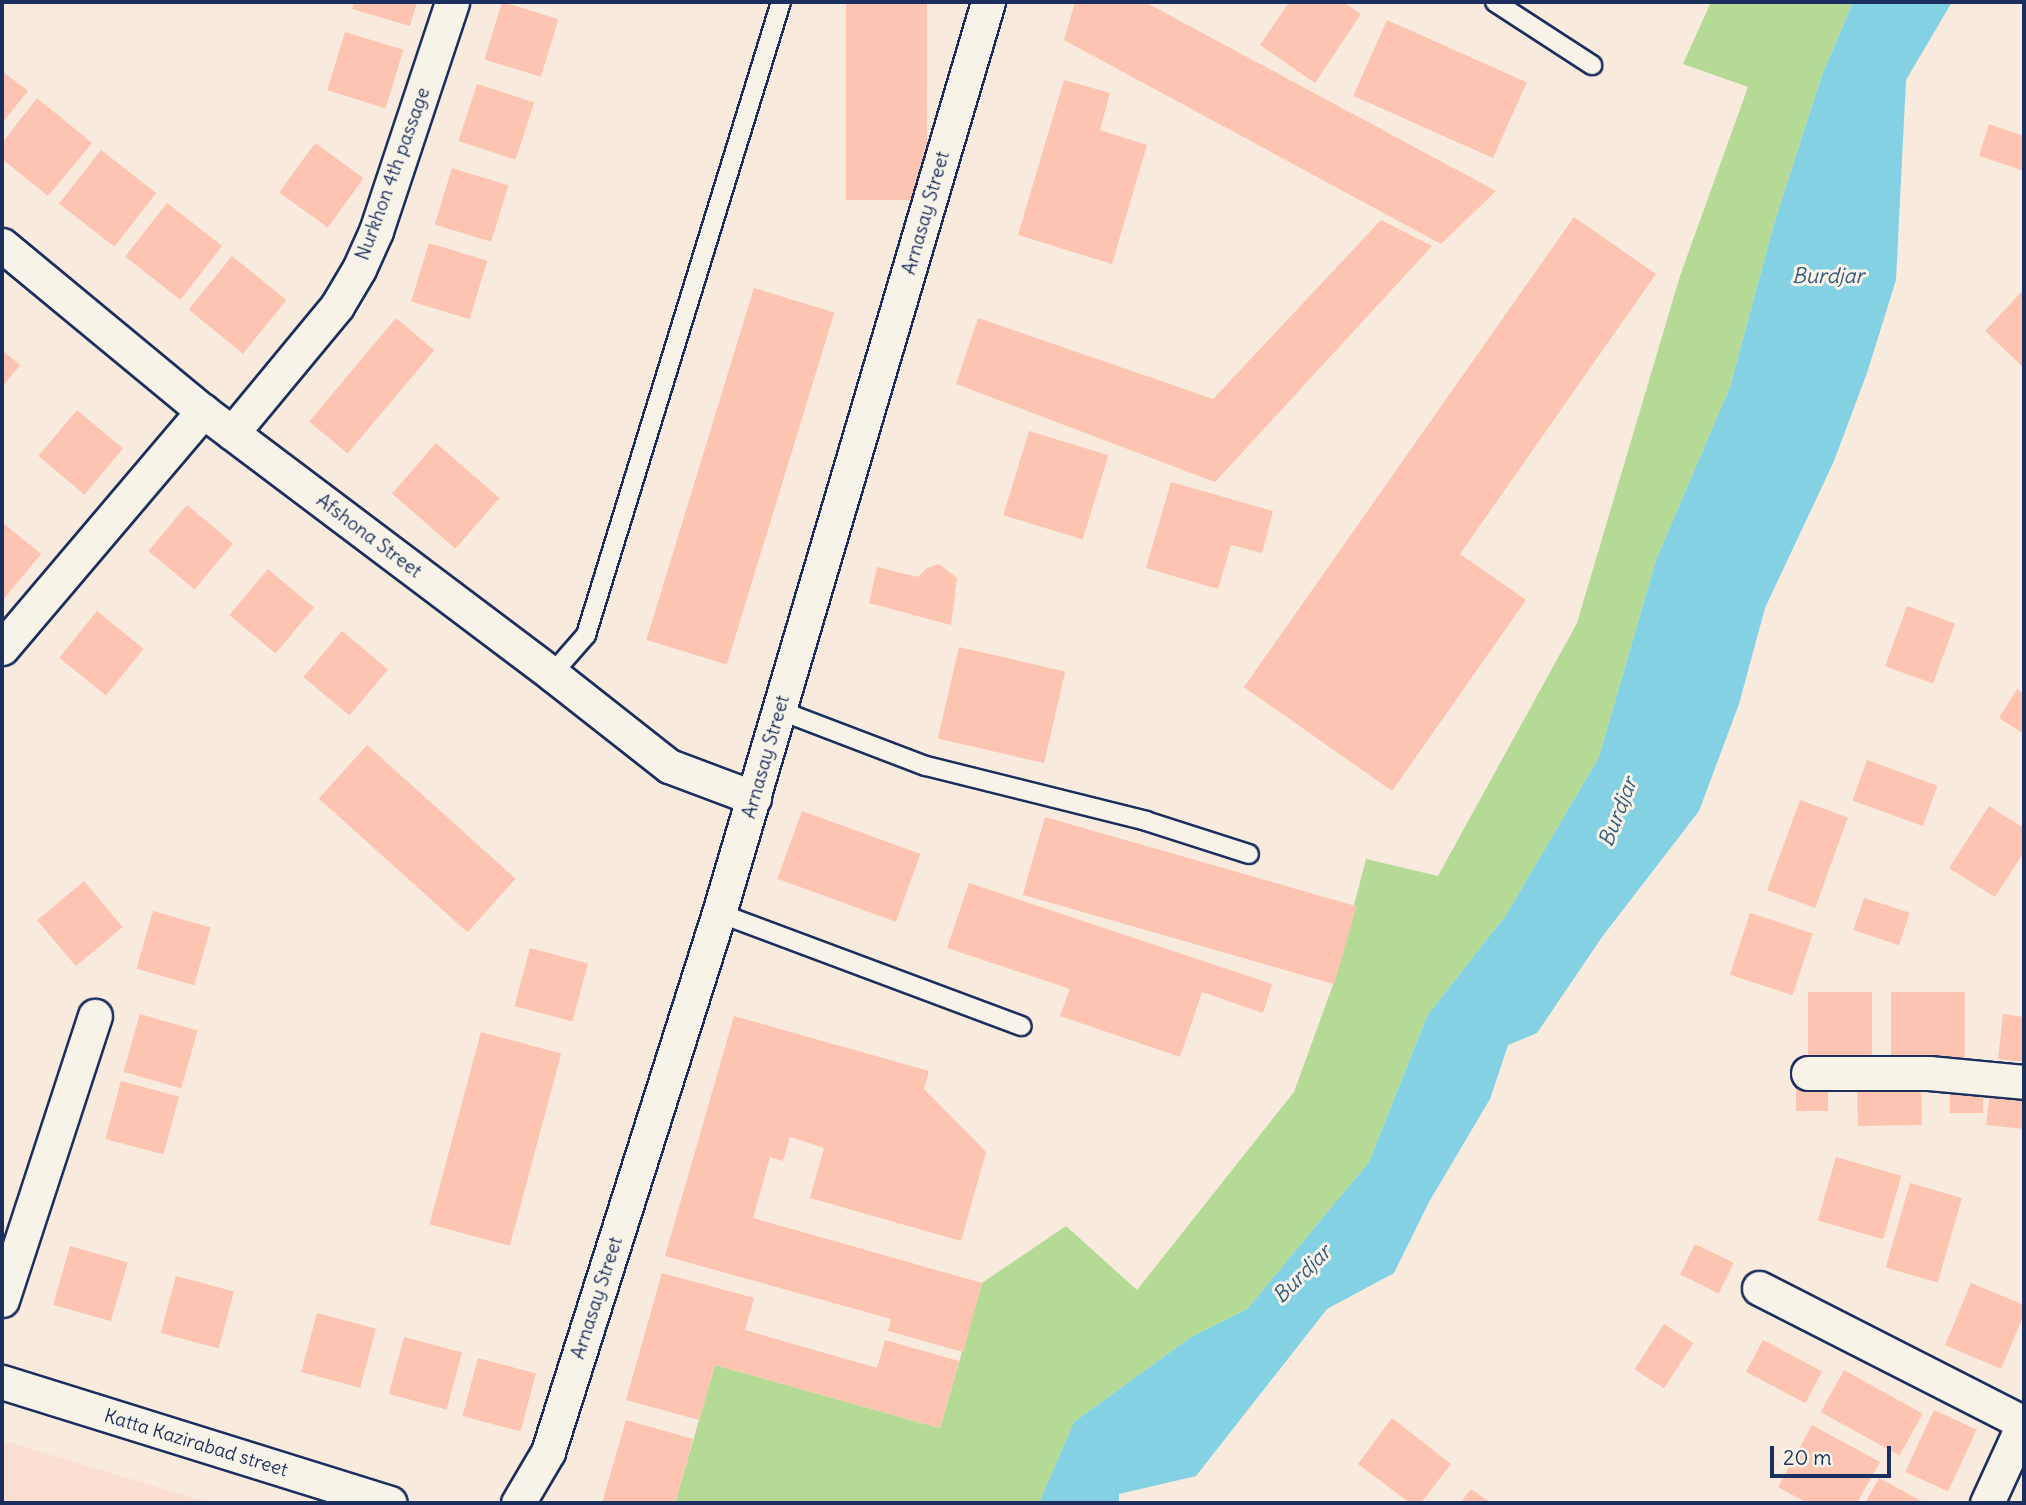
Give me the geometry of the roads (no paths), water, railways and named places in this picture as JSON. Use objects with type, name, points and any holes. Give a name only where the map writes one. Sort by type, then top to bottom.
[{"type":"street","name":"Nurkhon 4th passage","points":[[232,433],[337,306],[359,269],[376,231],[452,2]]},
{"type":"street","name":"Arnasay Street","points":[[517,1503],[548,1452],[719,914],[988,2]]},
{"type":"street","name":"Afshona Street","points":[[2,245],[203,411],[552,674],[669,766],[754,798]]},
{"type":"street","points":[[2,649],[203,411]]},
{"type":"street","points":[[2,1300],[95,1016]]},
{"type":"street","points":[[1808,1073],[1929,1073],[2024,1082]]},
{"type":"street","points":[[1759,1288],[2024,1423],[1987,1503]]},
{"type":"street","name":"Katta Kazirabad street","points":[[2,1382],[390,1503]]},
{"type":"lane","points":[[552,674],[586,635],[781,2]]},
{"type":"lane","points":[[1495,2],[1592,65]]},
{"type":"lane","points":[[779,710],[926,766],[1146,821],[1249,854]]},
{"type":"lane","points":[[719,914],[1022,1026]]},
{"type":"water","name":"Burdjar","points":[[1853,2],[1952,2],[1906,80],[1896,280],[1867,373],[1834,461],[1765,608],[1739,704],[1699,811],[1602,937],[1537,1033],[1508,1045],[1490,1099],[1429,1202],[1394,1273],[1327,1309],[1196,1476],[1119,1494],[1119,1503],[1039,1503],[1074,1422],[1191,1337],[1247,1309],[1369,1162],[1427,1016],[1506,915],[1599,757],[1656,560],[1730,387],[1774,224],[1822,75]]}]
